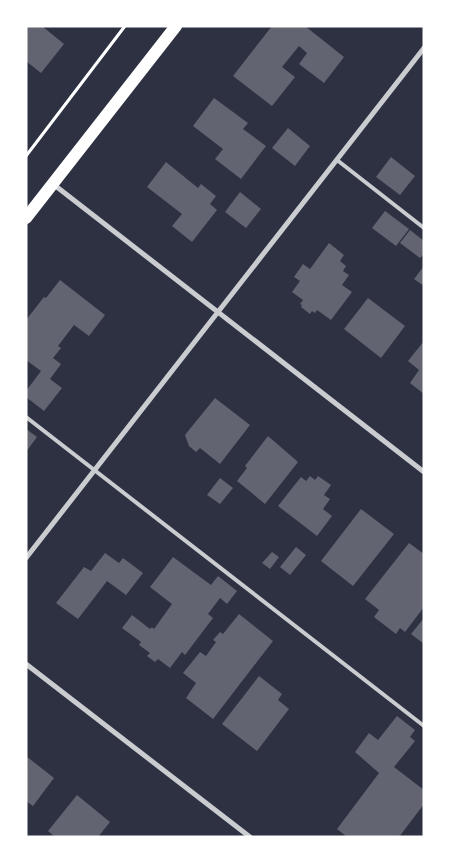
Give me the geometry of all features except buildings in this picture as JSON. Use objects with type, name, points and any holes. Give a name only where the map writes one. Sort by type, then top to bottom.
[{"type":"main road","points":[[26,218],[176,26]]},
{"type":"street","points":[[26,558],[424,48]]},
{"type":"street","points":[[53,184],[424,472]]},
{"type":"street","points":[[26,664],[250,837]]},
{"type":"lane","points":[[337,160],[424,228]]},
{"type":"lane","points":[[26,418],[424,726]]},
{"type":"path","points":[[26,156],[125,26]]}]
